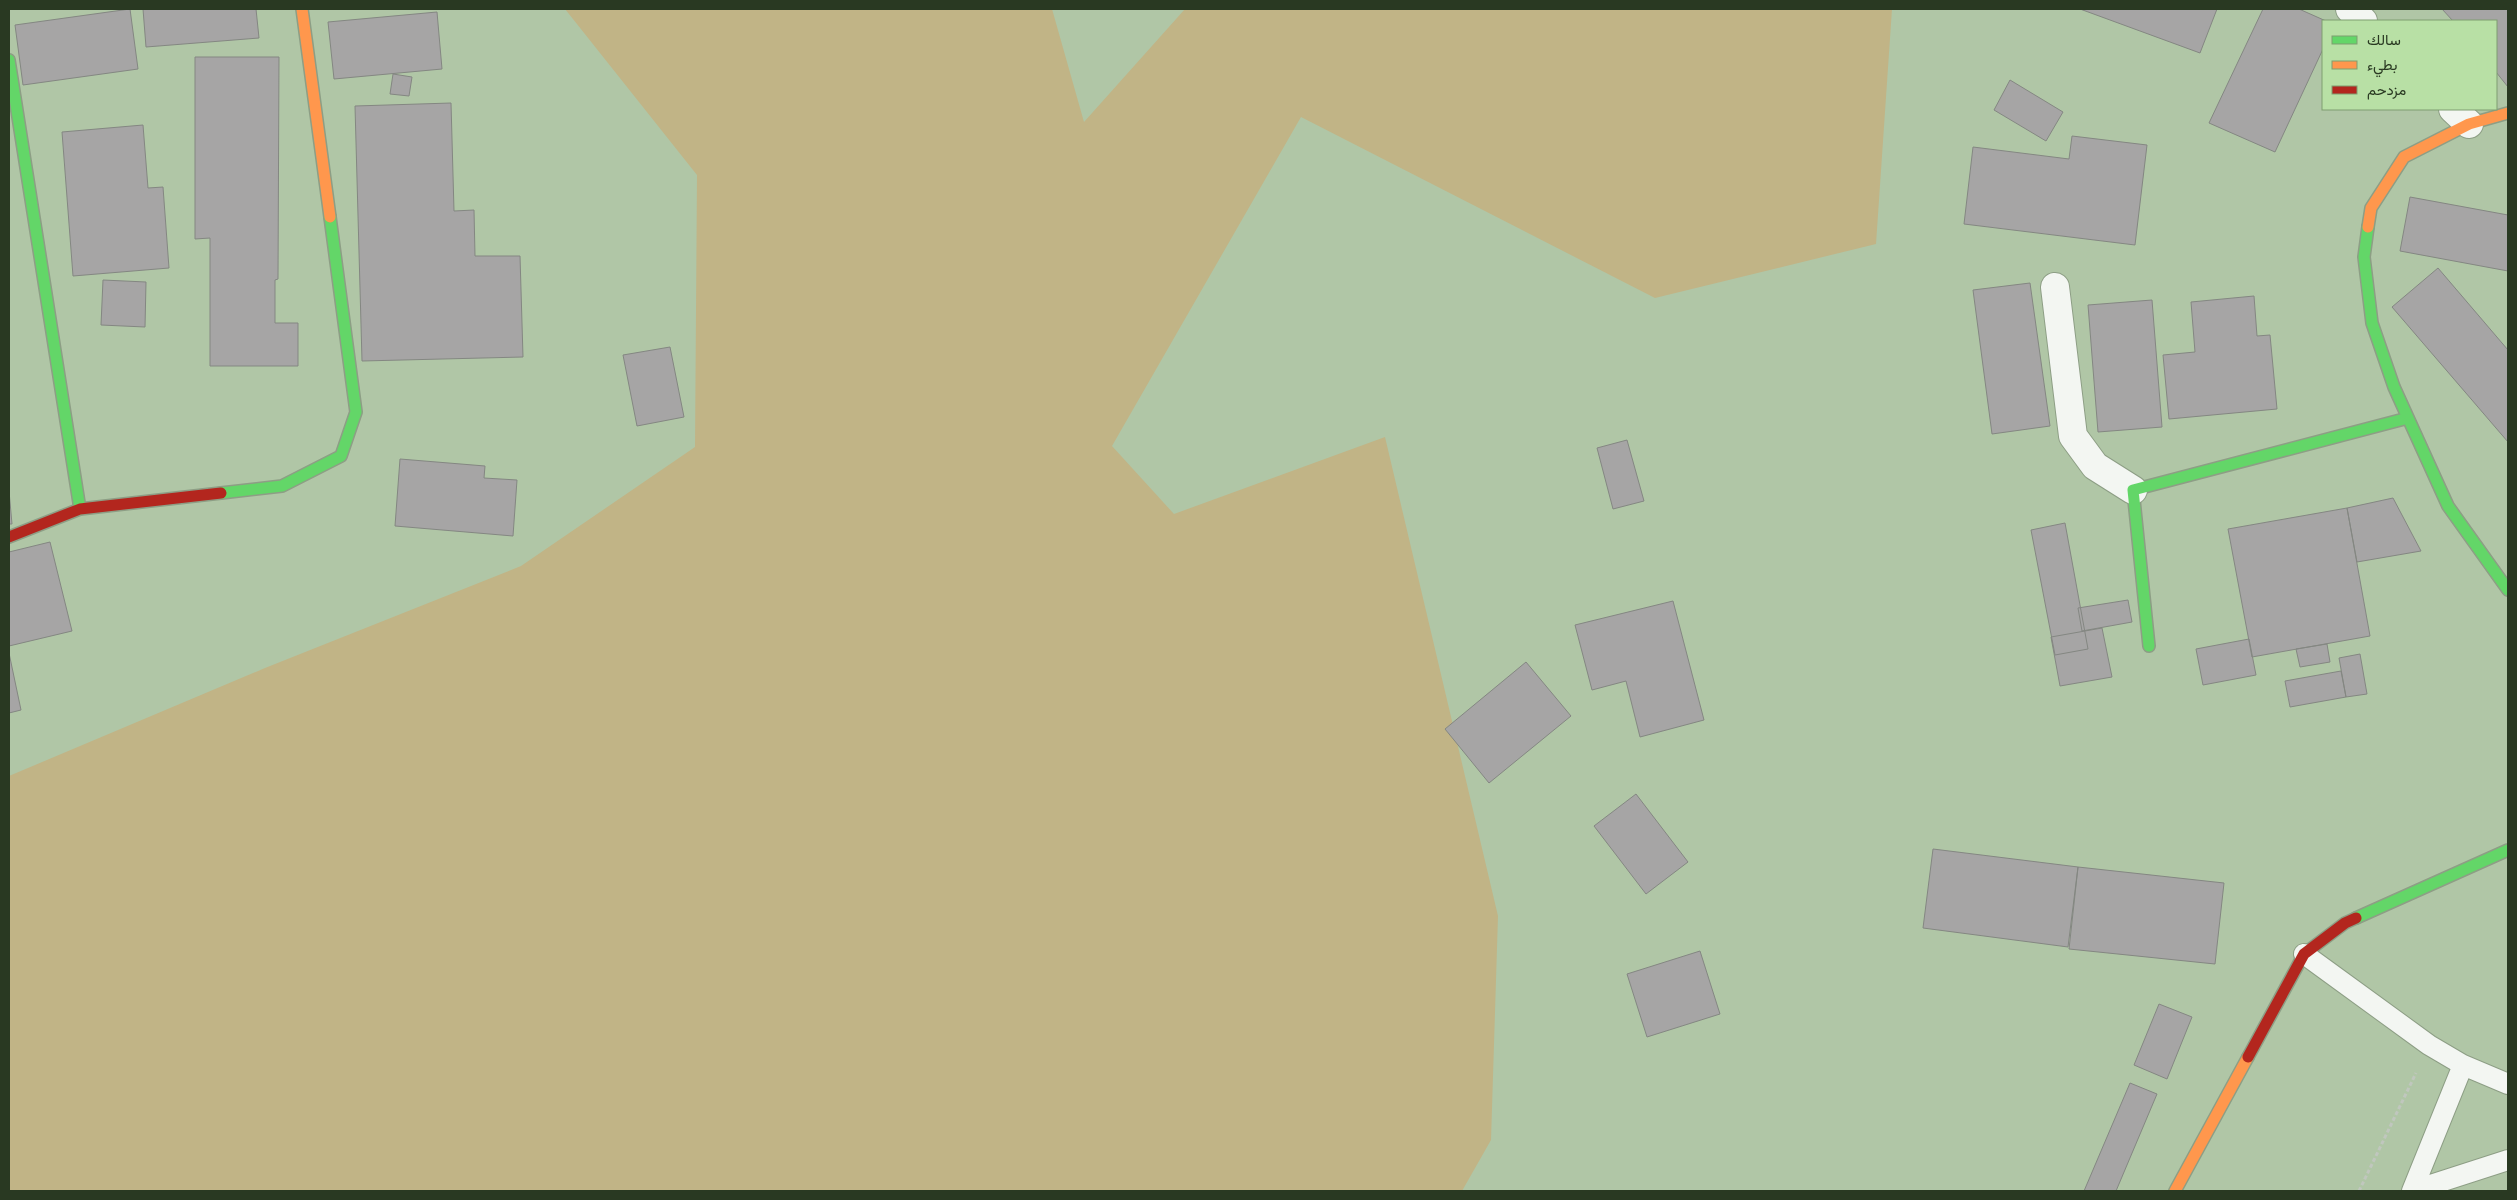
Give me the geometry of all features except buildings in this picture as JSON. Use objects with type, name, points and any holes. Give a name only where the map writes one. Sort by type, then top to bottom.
[{"type":"street","points":[[9,537],[80,509],[282,486],[341,456],[356,412],[302,9]]},
{"type":"street","points":[[2350,9],[2363,20]]},
{"type":"street","points":[[9,60],[80,509]]},
{"type":"street","points":[[2508,113],[2461,116],[2404,157],[2370,208],[2364,258],[2372,323],[2394,387],[2448,506],[2508,590]]},
{"type":"street","points":[[2055,288],[2073,436],[2094,466],[2133,490],[2408,418]]},
{"type":"street","points":[[2133,490],[2149,646]]},
{"type":"street","points":[[2175,1191],[2304,954],[2344,923],[2508,850]]},
{"type":"lane","points":[[2304,954],[2429,1045],[2463,1065],[2508,1084]]},
{"type":"lane","points":[[2412,1191],[2463,1065]]},
{"type":"lane","points":[[2412,1191],[2508,1160]]},
{"type":"path","points":[[2359,1191],[2429,1045]]},
{"type":"shaded area","points":[[565,9],[1052,9],[1084,122],[1185,9],[1892,9],[1876,244],[1655,298],[1301,117],[1112,446],[1174,514],[1385,437],[1498,916],[1491,1140],[1462,1191],[9,1191],[9,776],[265,668],[521,566],[695,447],[697,175]]},
{"type":"traffic: fast","points":[[9,60],[80,509]]},
{"type":"traffic: fast","points":[[221,493],[282,486],[341,456],[356,412],[330,217]]},
{"type":"traffic: fast","points":[[2368,227],[2364,257],[2372,323],[2394,387],[2448,506],[2508,590]]},
{"type":"traffic: fast","points":[[2149,646],[2133,490],[2408,418]]},
{"type":"traffic: fast","points":[[2356,918],[2508,850]]},
{"type":"traffic: slow","points":[[302,9],[330,217]]},
{"type":"traffic: slow","points":[[2368,227],[2371,208],[2404,157],[2469,124],[2508,113]]},
{"type":"traffic: slow","points":[[2175,1191],[2248,1057]]},
{"type":"traffic: jam","points":[[9,537],[80,509],[221,493]]},
{"type":"traffic: jam","points":[[2248,1057],[2304,954],[2345,923],[2356,918]]}]
